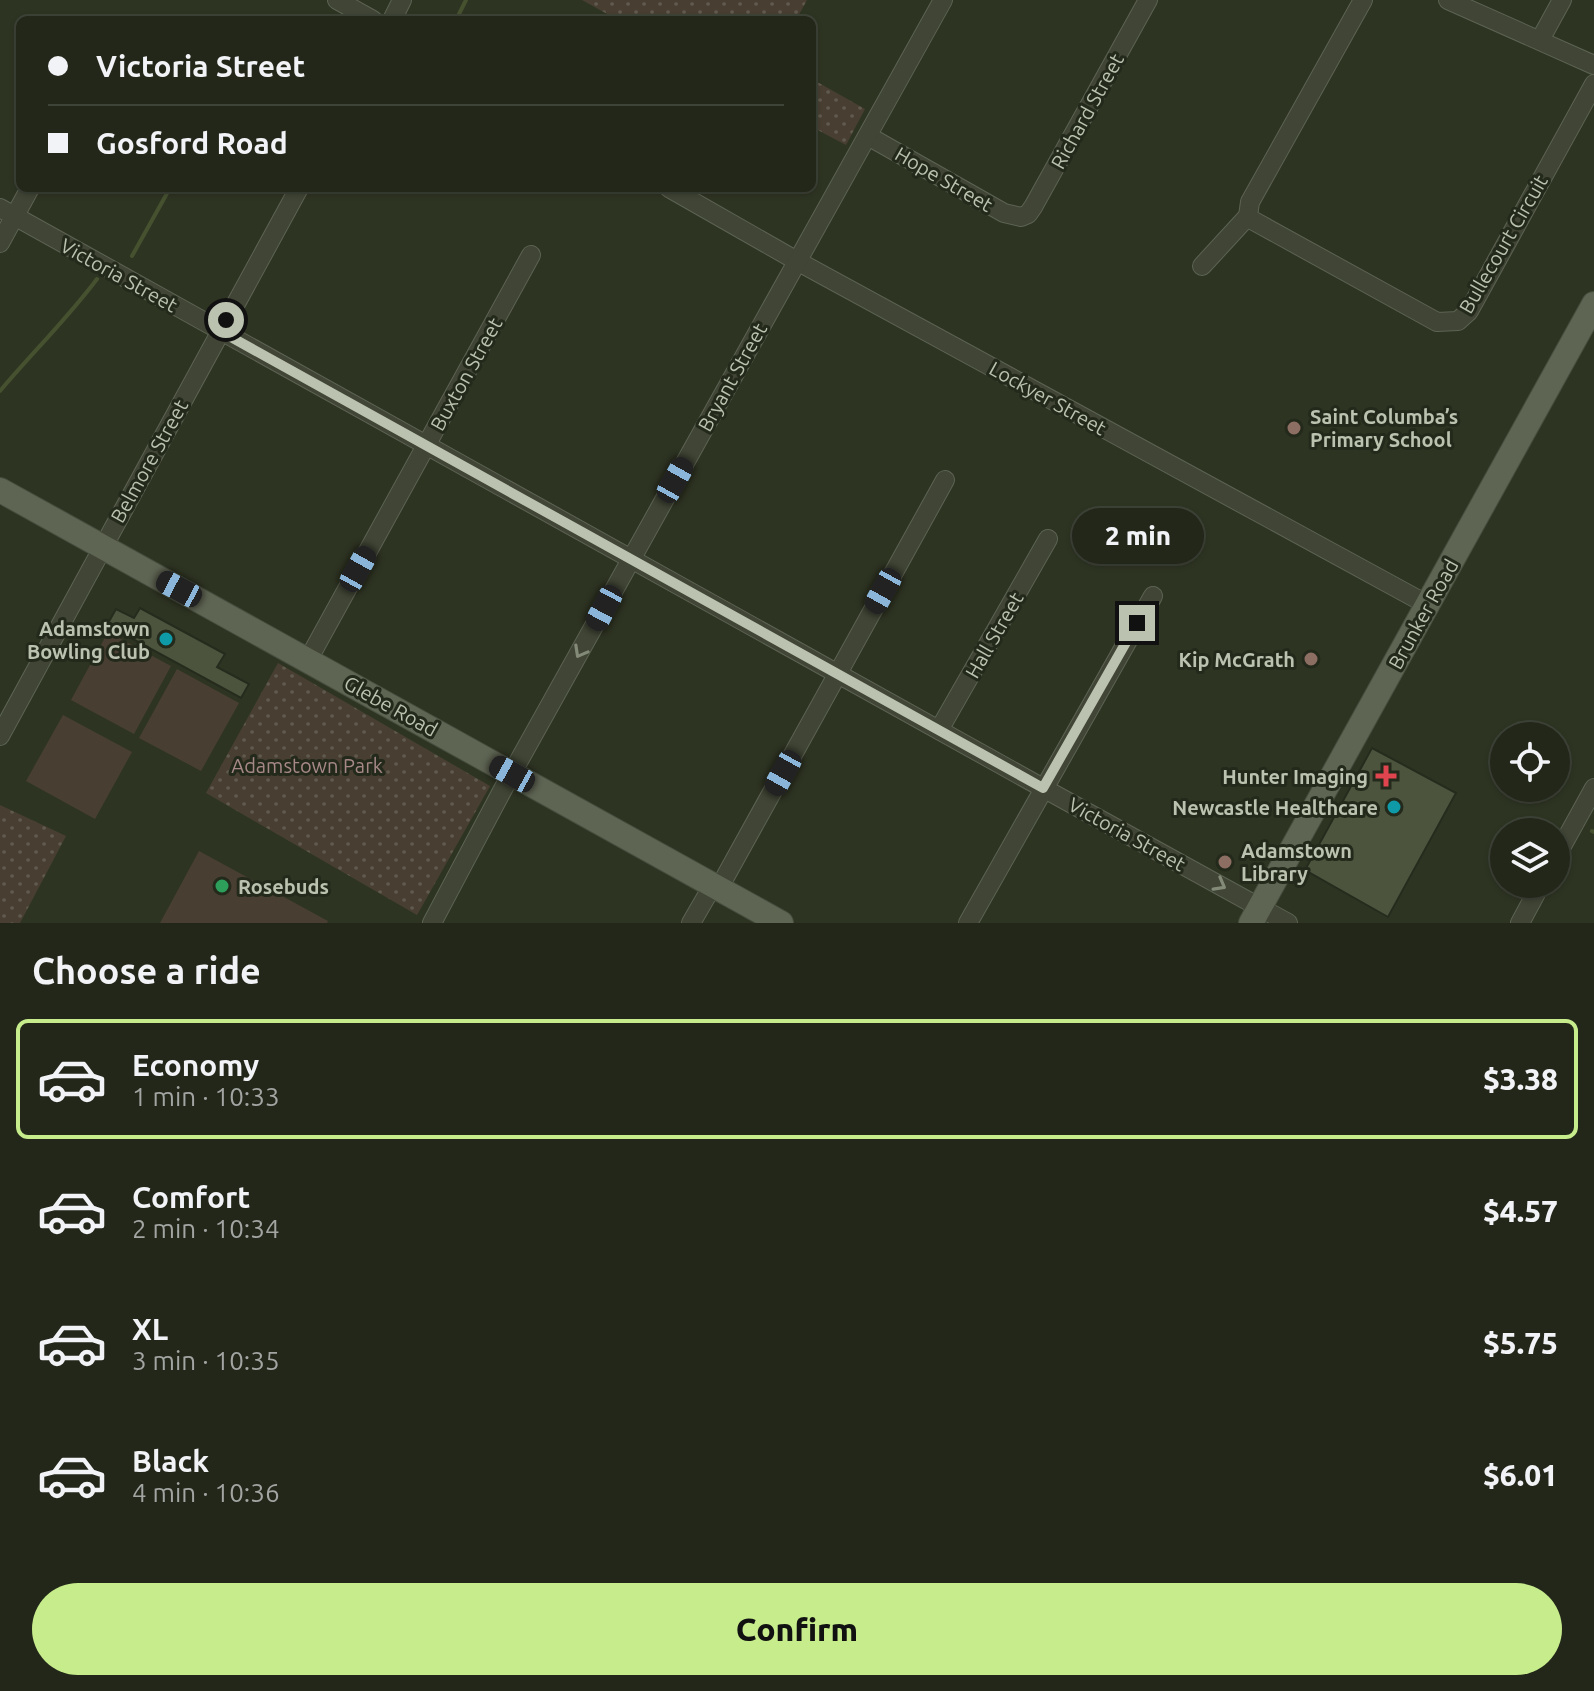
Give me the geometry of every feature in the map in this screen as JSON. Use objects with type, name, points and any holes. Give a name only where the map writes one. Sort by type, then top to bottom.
[{"type":"main road","name":"Brunker Road","points":[[1255,915],[1594,304]]},
{"type":"main road","name":"Glebe Road","points":[[0,490],[781,923]]},
{"type":"street","points":[[337,0],[366,16]]},
{"type":"street","name":"Bryant Street","points":[[432,923],[943,0]]},
{"type":"street","name":"Richard Street","points":[[1021,217],[1033,207],[1148,0]]},
{"type":"street","points":[[1202,266],[1248,216],[1250,202],[1363,0]]},
{"type":"street","points":[[1448,0],[1594,65]]},
{"type":"street","points":[[1540,40],[1562,0]]},
{"type":"street","name":"Bullecourt Circuit","points":[[1248,216],[1426,318],[1437,322],[1458,321],[1469,311],[1594,84]]},
{"type":"street","name":"Hope Street","points":[[868,136],[1004,213],[1021,217]]},
{"type":"street","points":[[0,243],[7,212],[26,192]]},
{"type":"street","name":"Belmore Street","points":[[0,736],[297,192]]},
{"type":"street","name":"Lockyer Street","points":[[676,192],[1428,605]]},
{"type":"street","name":"Victoria Street","points":[[7,212],[1043,788],[1255,915],[1288,923]]},
{"type":"street","name":"Buxton Street","points":[[308,660],[531,255]]},
{"type":"street","points":[[691,923],[716,886],[945,480]]},
{"type":"street","name":"Hall Street","points":[[939,730],[1048,539]]},
{"type":"street","points":[[968,923],[1153,596]]},
{"type":"street","points":[[1570,832],[1594,788]]},
{"type":"street","points":[[1520,923],[1533,898]]},
{"type":"green space","points":[[582,0],[807,0],[798,16],[611,16]]},
{"type":"green space","points":[[816,81],[865,109],[846,145],[816,129]]},
{"type":"green space","points":[[108,632],[171,666],[134,734],[71,700]]},
{"type":"green space","name":"Adamstown Park","points":[[278,663],[490,786],[417,915],[206,793]]},
{"type":"green space","points":[[177,669],[239,703],[201,771],[139,738]]},
{"type":"green space","points":[[63,715],[132,752],[95,819],[26,781]]},
{"type":"green space","points":[[0,805],[66,836],[20,923],[0,923]]},
{"type":"green space","name":"Rosebuds","points":[[199,851],[328,921],[327,923],[160,923]]},
{"type":"building","name":"Adamstown Bowling Club","points":[[140,608],[225,654],[217,667],[249,684],[241,698],[107,625],[116,609],[134,618]]},
{"type":"building","name":"Newcastle Healthcare","points":[[1372,748],[1456,793],[1388,917],[1305,870]]},
{"type":"waterway","points":[[458,16],[466,0]]},
{"type":"waterway","points":[[132,256],[168,192]]},
{"type":"waterway","points":[[0,391],[97,279]]},
{"type":"place","name":"Saint Columba’s Primary School","points":[[1294,428]]},
{"type":"place","name":"Adamstown Bowling Club","points":[[166,639]]},
{"type":"place","name":"Kip McGrath","points":[[1311,659]]},
{"type":"place","name":"Hunter Imaging","points":[[1386,776]]},
{"type":"place","name":"Newcastle Healthcare","points":[[1394,807]]},
{"type":"place","name":"Adamstown Library","points":[[1225,862]]},
{"type":"place","name":"Rosebuds","points":[[222,886]]},
{"type":"route","points":[[226,320],[220,331],[1043,788],[1137,623]]}]
